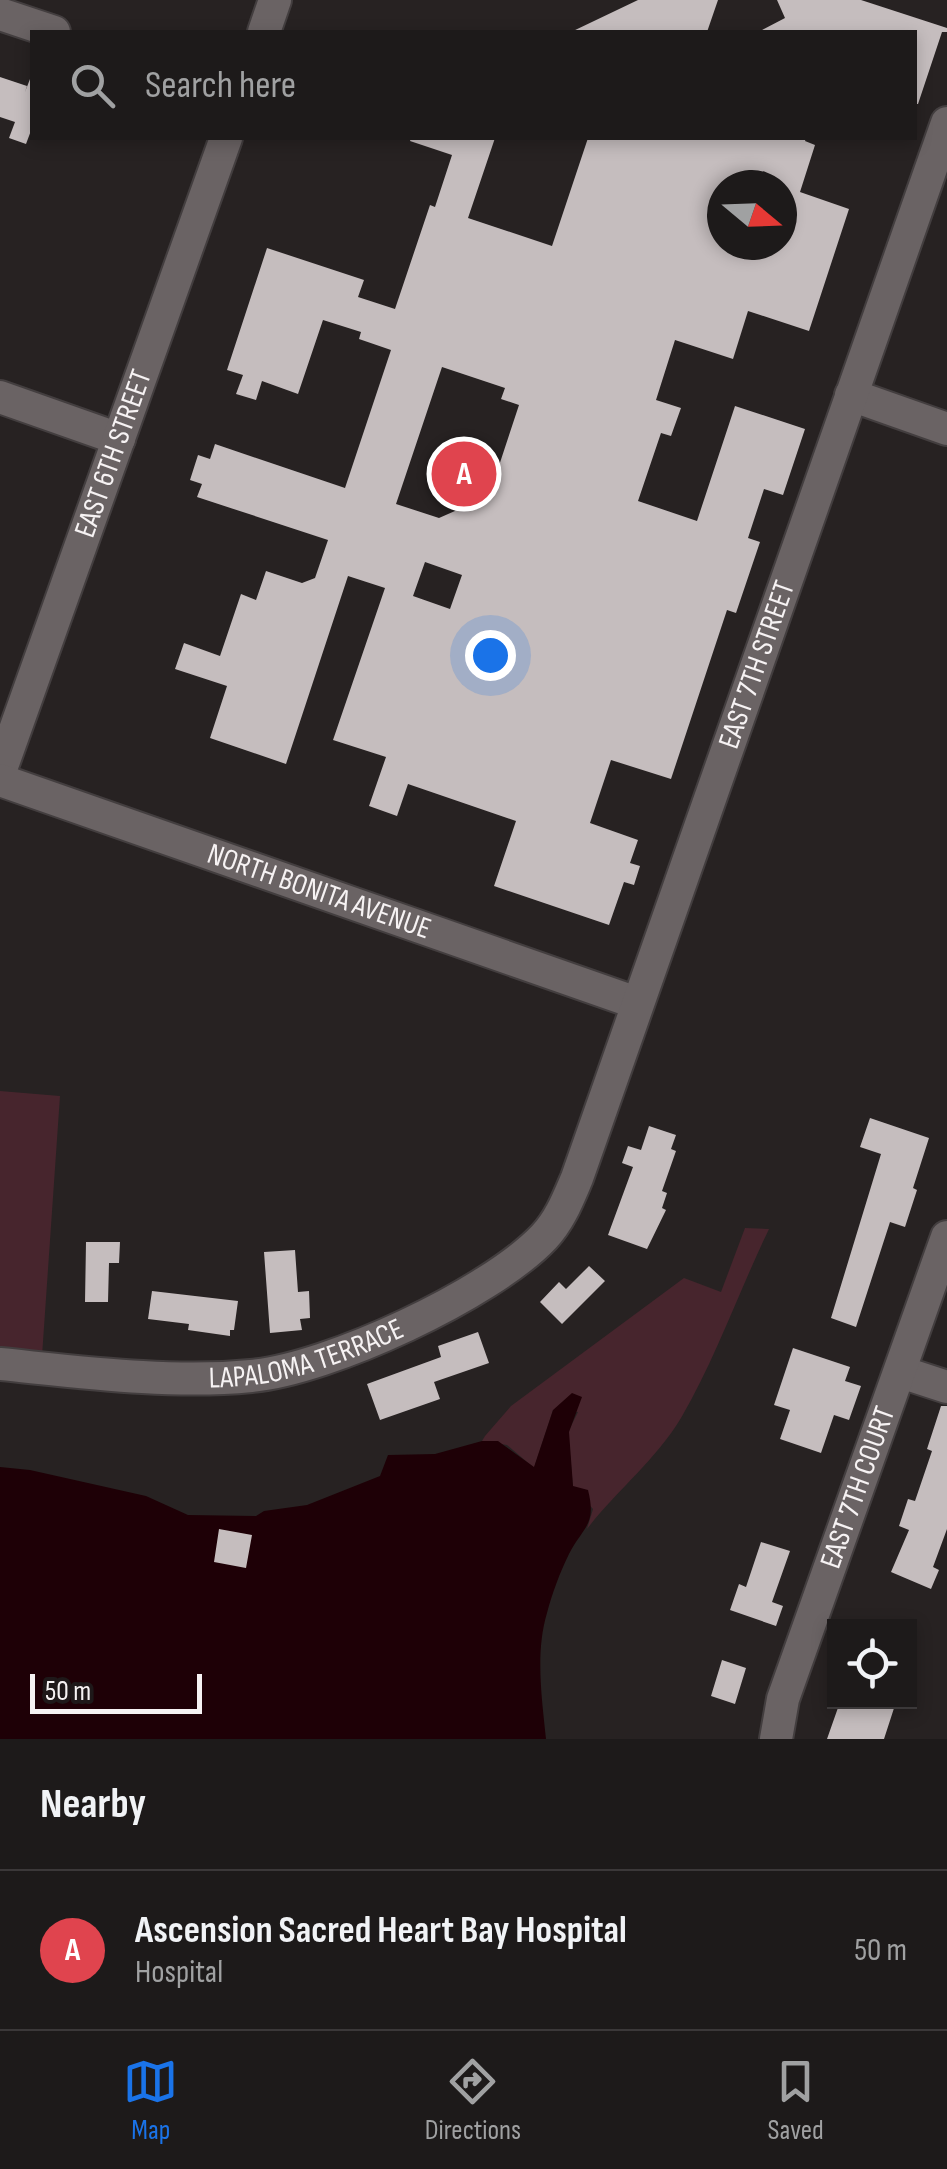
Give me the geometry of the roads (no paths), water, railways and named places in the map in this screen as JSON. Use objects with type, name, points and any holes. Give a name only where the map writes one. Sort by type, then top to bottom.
[{"type":"street","points":[[265,30],[275,0]]},
{"type":"street","points":[[0,14],[48,30]]},
{"type":"street","name":"EAST 7TH STREET","points":[[567,1203],[947,123]]},
{"type":"street","name":"EAST 6TH STREET","points":[[0,776],[225,140]]},
{"type":"street","points":[[851,395],[947,429]]},
{"type":"street","points":[[0,397],[119,438]]},
{"type":"street","name":"NORTH BONITA AVENUE","points":[[0,776],[637,1002]]},
{"type":"street","name":"LAPALOMA TERRACE","points":[[0,1364],[218,1378],[264,1375],[295,1367],[390,1332],[496,1274],[536,1245],[567,1203]]},
{"type":"street","name":"EAST 7TH COURT","points":[[776,1739],[783,1699],[947,1237]]},
{"type":"street","points":[[901,1372],[947,1388]]},
{"type":"place","name":"Ascension Sacred Heart Bay Hospital","points":[[464,474]]}]
